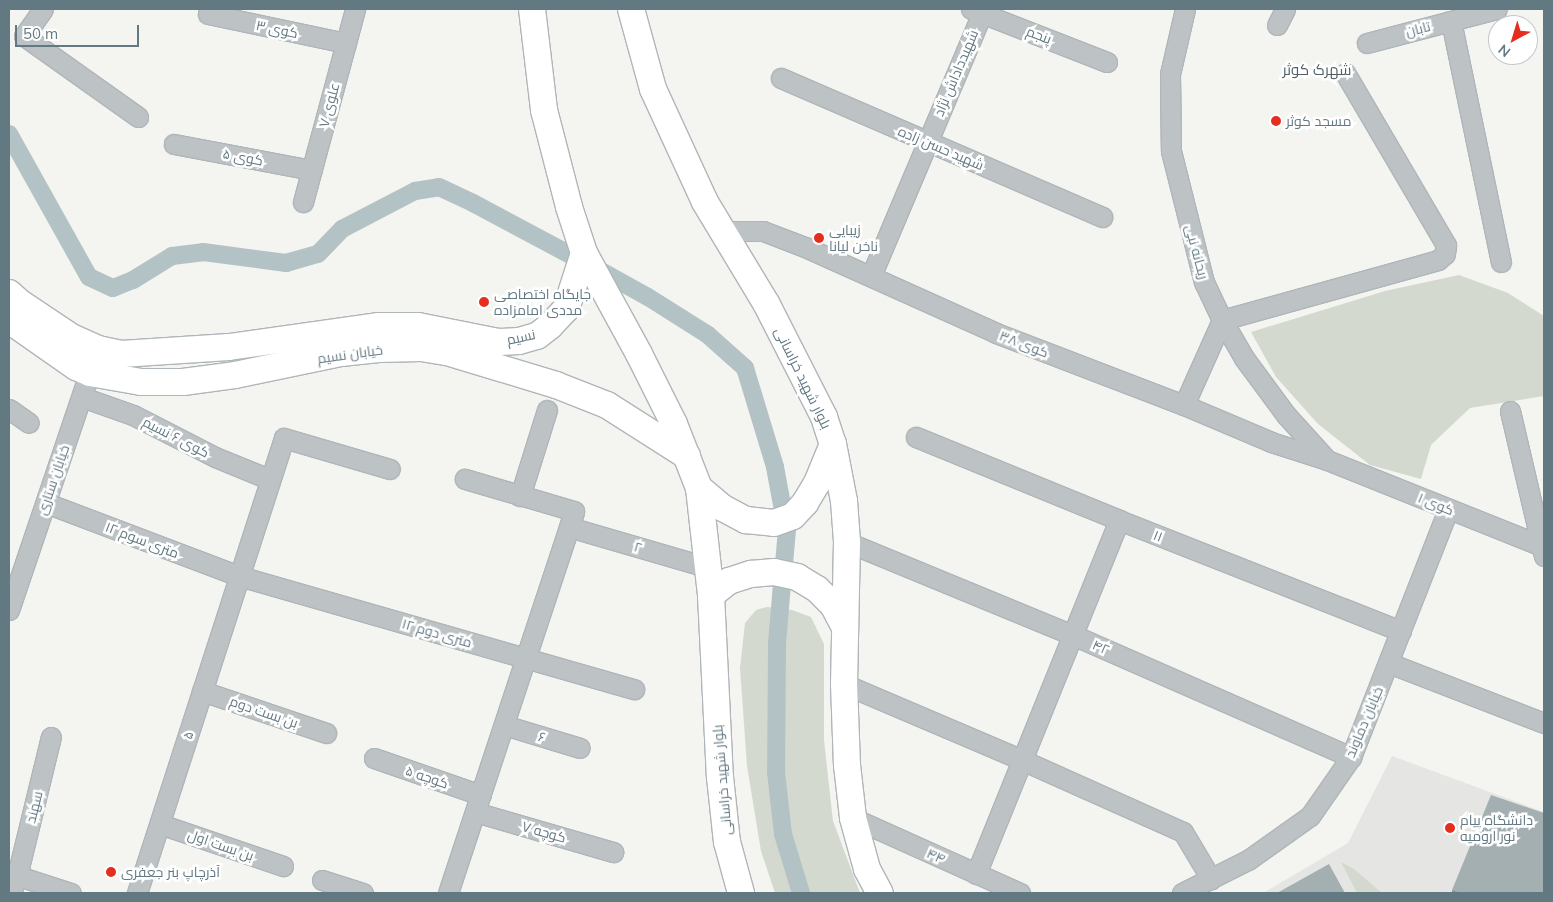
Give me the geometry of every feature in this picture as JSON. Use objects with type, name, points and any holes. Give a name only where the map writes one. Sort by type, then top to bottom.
[{"type":"main road","name":"بلوار شهید خراسانی","points":[[532,9],[544,110],[569,207],[584,253],[640,354],[674,424],[699,488],[711,595],[720,777],[727,842],[741,893]]},
{"type":"main road","name":"بلوار شهید خراسانی","points":[[631,9],[653,88],[705,202],[766,303],[824,417],[833,444],[844,501],[848,542],[844,626],[847,765],[853,818],[867,869],[880,893]]},
{"type":"main road","name":"نسیم","points":[[498,342],[519,341],[537,336],[550,326],[566,309],[584,253]]},
{"type":"main road","name":"خیابان نسیم","points":[[9,293],[19,302],[71,337],[90,373]]},
{"type":"main road","name":"خیابان نسیم","points":[[9,320],[66,362],[90,373],[141,382],[183,382],[235,375],[341,353],[379,349],[421,348],[447,352],[556,385],[607,405],[687,456]]},
{"type":"main road","name":"خیابان نسیم","points":[[90,373],[121,354],[229,348],[378,326],[418,326],[498,342]]},
{"type":"main road","points":[[699,488],[722,508],[746,520],[774,523],[793,516],[805,503],[817,483],[833,444]]},
{"type":"main road","points":[[711,595],[729,581],[751,574],[782,574],[797,577],[817,589],[833,605],[844,626]]},
{"type":"street","points":[[43,9],[24,36],[138,117]]},
{"type":"street","name":"علوی ۷","points":[[303,202],[355,9]]},
{"type":"street","name":"ریحانه نبی","points":[[1185,9],[1170,74],[1171,151],[1204,282],[1222,320],[1244,358],[1286,415],[1327,460]]},
{"type":"street","name":"تابان","points":[[1367,42],[1497,9]]},
{"type":"street","name":"پنجم","points":[[979,10],[1107,62]]},
{"type":"street","name":"شهیدداداش نژاد","points":[[871,276],[928,142],[979,10]]},
{"type":"street","name":"کوی ۳","points":[[208,14],[346,43]]},
{"type":"street","points":[[1451,21],[1501,262]]},
{"type":"street","points":[[1184,405],[1222,320],[1438,260],[1445,254],[1446,245],[1345,73]]},
{"type":"street","name":"شهید حسن زاده","points":[[780,78],[1102,217]]},
{"type":"street","name":"کوی ۵","points":[[174,144],[312,170]]},
{"type":"street","name":"کوی ۳۸","points":[[723,231],[763,231],[805,247],[996,333],[1184,405],[1271,442],[1327,460]]},
{"type":"street","name":"کوی ۶ نسیم","points":[[90,373],[133,415],[215,457],[270,480]]},
{"type":"street","name":"خیابان ستاری","points":[[9,610],[90,373]]},
{"type":"street","points":[[9,409],[29,423]]},
{"type":"street","points":[[520,496],[547,410]]},
{"type":"street","points":[[1510,412],[1544,551]]},
{"type":"street","name":"۱۱","points":[[916,437],[1119,520],[1401,631]]},
{"type":"street","name":"۵","points":[[138,893],[284,438],[390,469]]},
{"type":"street","name":"کوی ۱","points":[[1327,460],[1448,509],[1544,551]]},
{"type":"street","points":[[448,893],[574,511],[464,480]]},
{"type":"street","name":"۱۲ متری سوم","points":[[46,503],[239,576]]},
{"type":"street","name":"خیابان دماوند","points":[[1182,893],[1248,860],[1310,816],[1351,758],[1448,509]]},
{"type":"street","points":[[976,874],[1119,520]]},
{"type":"street","name":"۲","points":[[569,527],[707,567]]},
{"type":"street","name":"۴۲","points":[[848,542],[1073,635],[1351,758]]},
{"type":"street","name":"۱۲ متری دوم","points":[[239,576],[634,689]]},
{"type":"street","points":[[1389,663],[1544,723]]},
{"type":"street","points":[[844,684],[1022,760],[1183,832],[1211,879]]},
{"type":"street","name":"بن بست دوم","points":[[202,691],[326,734]]},
{"type":"street","name":"۶","points":[[504,725],[580,748]]},
{"type":"street","name":"سهند","points":[[12,881],[52,737]]},
{"type":"street","name":"کوچه ۵","points":[[374,758],[478,803]]},
{"type":"street","name":"کوچه ۷","points":[[478,803],[613,852]]},
{"type":"street","name":"۴۴","points":[[853,818],[1020,893]]},
{"type":"street","name":"بن بست اول","points":[[160,824],[283,866]]},
{"type":"street","points":[[322,880],[363,893]]},
{"type":"street","points":[[12,881],[71,893]]},
{"type":"shaded area","points":[[1459,275],[1508,293],[1544,316],[1544,396],[1470,408],[1431,445],[1421,479],[1370,465],[1318,424],[1276,377],[1251,332],[1385,291]]},
{"type":"shaded area","points":[[767,607],[792,610],[811,617],[824,644],[824,740],[833,821],[860,893],[775,893],[761,851],[747,766],[740,668],[745,623],[756,610]]},
{"type":"shaded area","name":"دانشگاه پیام نور ارومیه","points":[[1392,756],[1544,812],[1544,893],[1263,893],[1348,843]]},
{"type":"shaded area","points":[[1341,862],[1354,869],[1382,893],[1357,893]]},
{"type":"building","points":[[1491,795],[1544,813],[1544,893],[1461,893],[1452,890]]},
{"type":"building","points":[[1329,864],[1345,893],[1277,893]]},
{"type":"waterway","points":[[9,134],[89,277],[113,288],[133,280],[172,256],[203,252],[286,263],[318,254],[342,229],[415,191],[439,187],[578,259]]},
{"type":"waterway","points":[[603,272],[648,297],[708,335],[745,368],[775,467],[783,510]]},
{"type":"waterway","points":[[784,564],[787,529]]},
{"type":"waterway","points":[[782,584],[777,643],[776,772],[783,834],[801,893]]},
{"type":"place","name":"مسجد کوثر","points":[[1276,121]]},
{"type":"place","name":"زیبایی ناخن لیانا","points":[[819,238]]},
{"type":"place","name":"جایگاه اختصاصی مددی امامزاده","points":[[484,302]]},
{"type":"place","name":"دانشگاه پیام نور ارومیه","points":[[1450,828]]},
{"type":"place","name":"آذرچاپ بنر جعفری","points":[[111,872]]},
{"type":"district","name":"شهرک کوثر","points":[[1317,70]]}]
